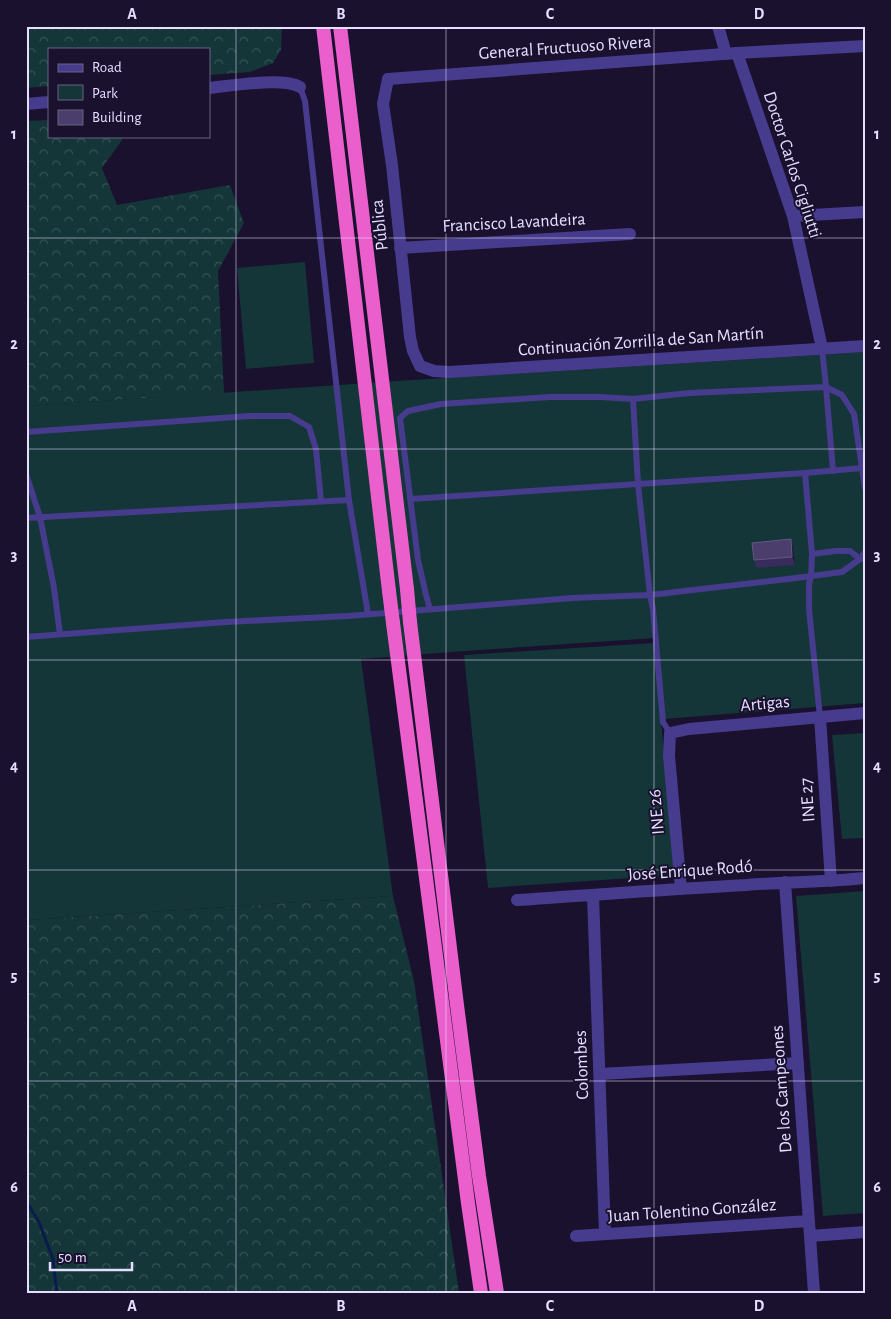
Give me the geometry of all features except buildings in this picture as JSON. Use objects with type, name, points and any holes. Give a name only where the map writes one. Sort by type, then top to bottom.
[{"type":"highway","points":[[323,26],[389,591],[481,1293]]},
{"type":"highway","points":[[340,26],[457,1005],[479,1176],[497,1293]]},
{"type":"street","name":"Doctor Carlos Cigliutti","points":[[718,26],[732,54],[794,216],[822,348]]},
{"type":"street","name":"General Fructuoso Rivera","points":[[388,79],[865,46]]},
{"type":"street","name":"Pública","points":[[388,79],[383,104],[392,165],[410,337],[413,351],[420,366]]},
{"type":"street","points":[[210,88],[275,82],[295,84],[300,87]]},
{"type":"street","points":[[26,104],[48,102]]},
{"type":"street","points":[[794,216],[865,212]]},
{"type":"street","name":"Francisco Lavandeira","points":[[400,248],[630,234]]},
{"type":"street","name":"Continuación Zorrilla de San Martín","points":[[420,366],[434,371],[449,372],[865,346]]},
{"type":"street","name":"Artigas","points":[[670,733],[689,729],[865,714]]},
{"type":"street","name":"INE 27","points":[[820,717],[831,881]]},
{"type":"street","name":"INE 26","points":[[670,733],[669,756],[681,889]]},
{"type":"street","name":"José Enrique Rodó","points":[[517,900],[865,878]]},
{"type":"street","name":"De los Campeones","points":[[785,882],[814,1293]]},
{"type":"street","name":"Colombes","points":[[593,895],[606,1234]]},
{"type":"street","points":[[600,1074],[798,1062]]},
{"type":"street","name":"Juan Tolentino González","points":[[576,1236],[809,1220]]},
{"type":"street","points":[[810,1236],[865,1232]]},
{"type":"lane","points":[[300,87],[305,102],[349,500],[368,614]]},
{"type":"lane","points":[[822,348],[833,470]]},
{"type":"lane","points":[[430,609],[418,560],[400,418],[408,411],[441,404],[550,397],[633,399],[689,393],[826,387],[842,395],[854,414],[865,488]]},
{"type":"lane","points":[[633,399],[638,484],[653,609],[663,722],[670,733]]},
{"type":"lane","points":[[26,432],[249,416],[290,416],[309,427],[316,449],[321,501]]},
{"type":"lane","points":[[410,499],[805,474],[862,468]]},
{"type":"lane","points":[[26,474],[40,518],[54,588],[60,634]]},
{"type":"lane","points":[[805,474],[812,554],[809,610],[820,717]]},
{"type":"lane","points":[[26,518],[349,500]]},
{"type":"lane","points":[[812,554],[850,551],[863,559]]},
{"type":"lane","points":[[26,637],[572,598],[650,595],[842,572],[863,559],[865,552]]},
{"type":"green space","points":[[26,26],[282,26],[281,50],[273,63],[250,72],[210,75],[210,48],[48,48],[48,86],[26,88]]},
{"type":"green space","points":[[48,120],[48,138],[122,138],[122,140],[102,168],[117,205],[230,185],[244,223],[218,271],[224,393],[26,406],[26,121]]},
{"type":"green space","points":[[305,262],[314,363],[246,369],[237,268]]},
{"type":"green space","points":[[865,352],[865,703],[664,719],[655,638],[361,659],[393,896],[26,920],[26,406]]},
{"type":"green space","points":[[654,643],[675,875],[488,888],[464,655]]},
{"type":"green space","points":[[865,733],[865,838],[842,839],[832,735]]},
{"type":"green space","points":[[865,891],[865,1213],[823,1216],[796,896]]},
{"type":"green space","points":[[393,896],[414,981],[459,1293],[28,1293],[26,1291],[26,920]]},
{"type":"waterway","points":[[26,1201],[39,1222],[53,1259],[57,1293]]}]
